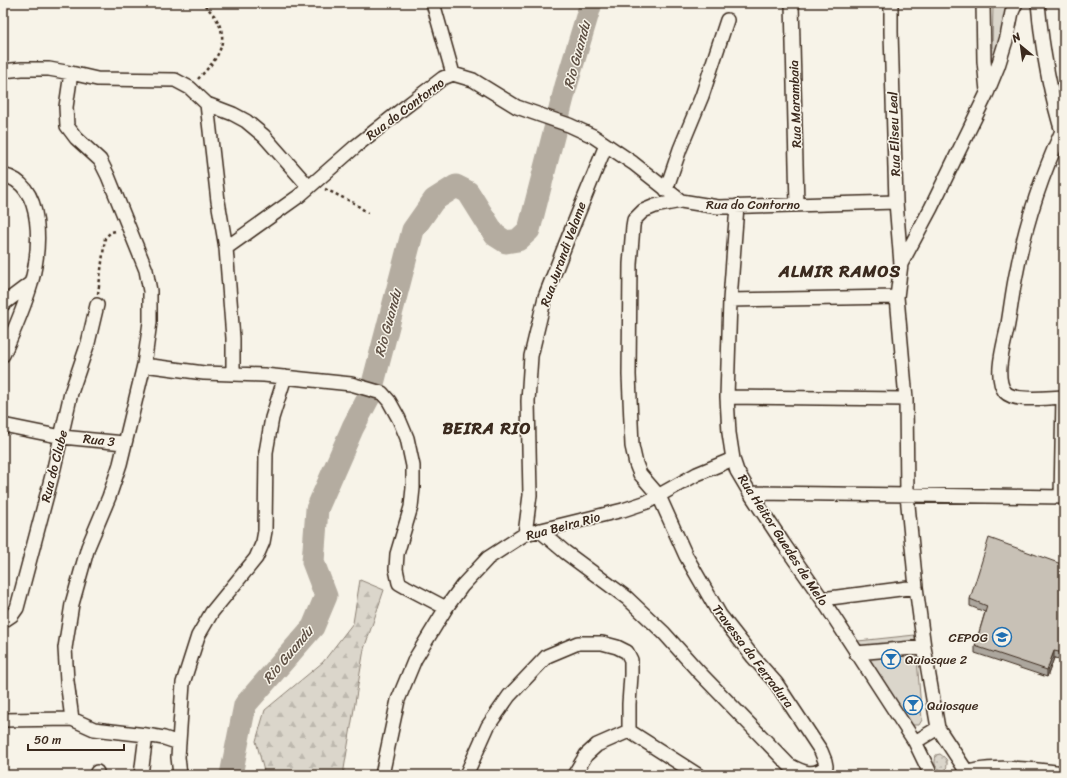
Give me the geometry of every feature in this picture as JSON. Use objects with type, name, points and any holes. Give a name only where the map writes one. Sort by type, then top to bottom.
[{"type":"street","points":[[432,3],[453,74]]},
{"type":"street","name":"Rua Marambaia","points":[[792,3],[797,205]]},
{"type":"street","name":"Rua Eliseu Leal","points":[[891,3],[896,202],[901,264]]},
{"type":"street","points":[[983,3],[984,61],[987,92]]},
{"type":"street","points":[[1016,3],[1012,12],[1007,37],[998,66],[987,92],[931,208],[901,264],[897,297],[906,400],[907,495],[916,587],[924,647],[938,728],[964,774],[994,768],[1064,773]]},
{"type":"street","points":[[750,493],[1063,497],[1063,397],[1023,399],[1011,397],[1005,391],[1001,383],[1000,364],[1017,268],[1031,214],[1048,161],[1063,135],[1049,83],[1043,52],[1038,3]]},
{"type":"street","points":[[666,190],[680,149],[702,96],[727,20]]},
{"type":"street","points":[[3,71],[49,69],[97,79],[175,80],[190,88],[207,104],[233,114],[246,121],[264,136],[311,185]]},
{"type":"street","points":[[72,73],[66,107],[67,126],[76,138],[100,160],[108,176],[146,270],[150,291],[150,322],[144,365],[120,464],[109,497],[88,548],[72,604],[65,648],[67,681],[72,719]]},
{"type":"street","name":"Rua do Contorno","points":[[226,248],[311,185],[356,146],[443,78],[453,74],[473,80],[517,107],[570,125],[592,136],[633,163],[681,201],[718,206],[896,202]]},
{"type":"street","points":[[207,104],[218,201],[226,248],[233,338],[233,374]]},
{"type":"street","name":"Rua Jurandi Velame","points":[[525,534],[530,495],[528,401],[531,356],[545,297],[606,145]]},
{"type":"street","points":[[3,175],[10,176],[22,184],[29,194],[34,206],[37,248],[31,283],[18,322],[3,355]]},
{"type":"street","points":[[659,496],[640,474],[632,446],[629,375],[632,235],[634,220],[643,211],[655,206],[681,201]]},
{"type":"street","name":"Rua Heitor Guedes de Melo","points":[[737,206],[730,300],[727,397],[729,433],[733,459],[737,471],[750,493],[822,599],[915,742],[931,775]]},
{"type":"street","points":[[3,304],[31,283]]},
{"type":"street","points":[[730,300],[897,297]]},
{"type":"street","name":"Rua do Clube","points":[[3,621],[12,615],[17,608],[62,437],[71,393],[88,343],[97,305]]},
{"type":"street","points":[[144,365],[204,373],[285,377],[351,384],[382,393],[389,401],[399,419],[407,438],[413,466],[412,500],[397,554],[397,576],[399,583],[446,608]]},
{"type":"street","points":[[180,775],[178,757],[183,683],[198,636],[212,612],[256,558],[263,542],[265,531],[266,452],[272,418],[285,377]]},
{"type":"street","points":[[727,397],[906,400]]},
{"type":"street","name":"Rua 3","points":[[3,425],[62,437],[124,443]]},
{"type":"street","name":"Rua Beira Rio","points":[[382,775],[398,700],[415,658],[446,608],[462,586],[488,558],[525,534],[623,510],[647,502],[697,474],[733,459]]},
{"type":"street","name":"Travessa da Ferradura","points":[[539,530],[565,552],[627,598],[664,633],[703,677],[789,765],[804,773],[812,775],[822,770],[826,766],[826,761],[821,751],[776,683],[753,657],[720,615],[686,556],[659,496]]},
{"type":"street","points":[[822,599],[916,587]]},
{"type":"street","points":[[466,775],[488,726],[509,696],[547,656],[578,643],[602,643],[617,647],[627,652],[631,660],[629,731]]},
{"type":"street","points":[[856,653],[924,647]]},
{"type":"street","points":[[3,720],[72,719],[94,729],[146,735],[164,738],[179,743]]},
{"type":"street","points":[[915,742],[938,728]]},
{"type":"street","points":[[574,775],[586,755],[597,745],[629,731]]},
{"type":"street","points":[[629,731],[698,775]]},
{"type":"street","points":[[141,775],[146,735]]},
{"type":"path","points":[[190,88],[215,61],[221,47],[222,35],[218,21],[203,3]]},
{"type":"path","points":[[311,185],[354,203],[368,214]]},
{"type":"path","points":[[97,305],[106,238],[111,232],[129,227]]},
{"type":"green space","points":[[993,3],[1012,3],[994,58],[992,51]]},
{"type":"green space","points":[[360,580],[384,590],[364,649],[343,775],[265,775],[256,741],[265,710],[323,662],[353,623]]},
{"type":"green space","points":[[915,635],[922,720],[919,725],[912,725],[906,719],[858,641]]},
{"type":"green space","points":[[940,754],[946,759],[947,762],[946,770],[943,771],[936,767],[935,764],[936,755]]},
{"type":"building","points":[[989,538],[1064,565],[1064,653],[1054,651],[1047,670],[975,646],[987,606],[970,599]]},
{"type":"waterway","name":"Rio Guandu","points":[[231,775],[245,705],[313,627],[326,596],[313,562],[317,509],[353,427],[370,395],[413,230],[434,200],[456,186],[468,192],[495,235],[506,242],[518,240],[529,230],[566,86],[591,3]]},
{"type":"place","name":"CEPOG","points":[[1002,637]]},
{"type":"place","name":"Quiosque 2","points":[[891,659]]},
{"type":"place","name":"Quiosque","points":[[913,705]]},
{"type":"district","name":"ALMIR RAMOS","points":[[840,271]]},
{"type":"district","name":"BEIRA RIO","points":[[487,428]]}]
